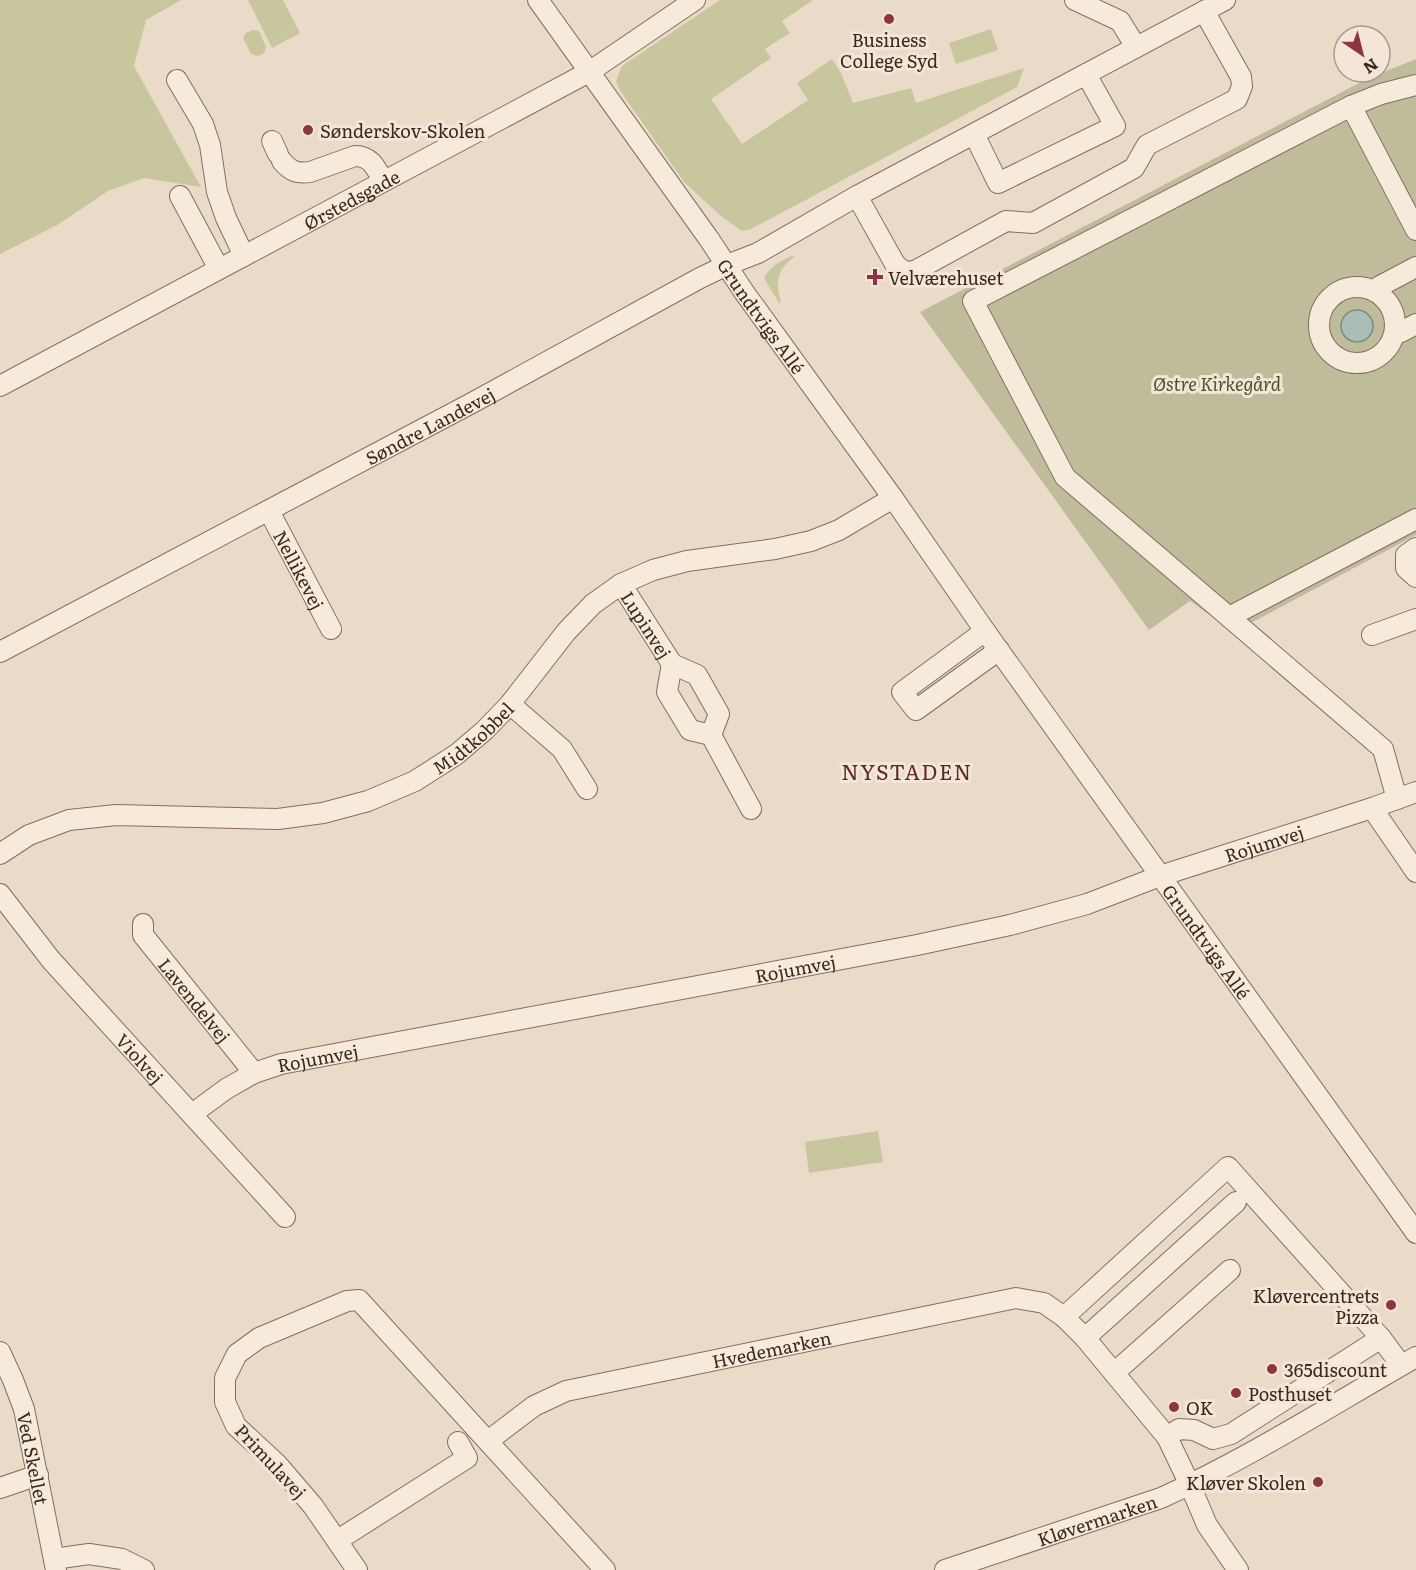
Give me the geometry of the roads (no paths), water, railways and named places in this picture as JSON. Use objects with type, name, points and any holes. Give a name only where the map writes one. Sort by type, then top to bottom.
[{"type":"street","name":"Grundtvigs Allé","points":[[538,0],[1416,1233]]},
{"type":"street","name":"Ørstedsgade","points":[[0,386],[589,72],[695,0]]},
{"type":"street","points":[[1075,0],[1120,21],[1136,47]]},
{"type":"street","name":"Søndre Landevej","points":[[0,652],[470,404],[700,278],[758,253],[857,196],[1225,0]]},
{"type":"street","points":[[857,196],[896,264],[903,271],[913,272],[1006,221],[1033,223],[1134,168],[1147,145],[1237,99],[1242,86],[1241,77],[1204,11]]},
{"type":"street","points":[[974,134],[998,183],[1115,126],[1086,74]]},
{"type":"street","points":[[177,80],[203,124],[210,145],[217,192],[226,218],[244,256]]},
{"type":"street","points":[[1397,799],[1383,749],[1065,477],[973,301],[1351,106],[1381,94],[1416,85]]},
{"type":"street","points":[[1351,106],[1416,230]]},
{"type":"street","points":[[277,152],[292,171],[302,173],[355,156],[363,156],[374,165],[383,181]]},
{"type":"street","points":[[180,196],[219,269]]},
{"type":"street","points":[[1375,291],[1416,267]]},
{"type":"street","points":[[1348,287],[1362,287],[1375,291],[1388,301],[1395,316],[1395,332],[1388,348],[1367,362],[1350,362],[1335,356],[1320,336],[1319,322],[1327,300],[1348,287]]},
{"type":"street","points":[[1395,332],[1401,332],[1416,324]]},
{"type":"street","name":"Midtkobbel","points":[[0,854],[29,835],[69,820],[116,814],[278,819],[323,813],[368,801],[415,782],[457,754],[510,704],[566,632],[593,604],[621,584],[653,570],[687,561],[775,549],[811,541],[839,530],[893,498]]},
{"type":"street","name":"Nellikevej","points":[[268,511],[331,629]]},
{"type":"street","points":[[1229,617],[1416,519]]},
{"type":"street","points":[[1416,548],[1406,555],[1406,568],[1416,577]]},
{"type":"street","name":"Lupinvej","points":[[621,584],[672,664],[697,675],[719,714],[711,735],[690,730],[667,692],[672,664]]},
{"type":"street","points":[[1372,635],[1416,620]]},
{"type":"street","points":[[986,631],[902,692],[916,710],[999,650]]},
{"type":"street","points":[[510,704],[562,749],[587,789]]},
{"type":"street","points":[[711,735],[751,809]]},
{"type":"street","name":"Rojumvej","points":[[192,1114],[226,1089],[254,1073],[281,1064],[952,938],[1010,925],[1087,904],[1160,876],[1416,792]]},
{"type":"street","points":[[1372,808],[1416,872]]},
{"type":"street","name":"Violvej","points":[[0,894],[51,960],[285,1217]]},
{"type":"street","name":"Lavendelvej","points":[[143,924],[143,935],[254,1073]]},
{"type":"street","name":"Kløvermarken","points":[[945,1570],[1161,1498],[1190,1485],[1257,1450],[1409,1361],[1381,1338],[1228,1167],[1064,1317]]},
{"type":"street","points":[[1085,1338],[1236,1202]]},
{"type":"street","points":[[1114,1373],[1230,1270]]},
{"type":"street","name":"Hvedemarken","points":[[488,1441],[534,1406],[566,1391],[1016,1298],[1044,1303],[1064,1317],[1085,1338],[1167,1437],[1207,1525],[1238,1570]]},
{"type":"street","name":"Primulavej","points":[[357,1570],[313,1506],[277,1464],[236,1426],[225,1402],[225,1378],[237,1354],[259,1338],[347,1301],[359,1300],[488,1441]]},
{"type":"street","points":[[1167,1437],[1179,1429],[1194,1430],[1213,1439],[1231,1434],[1381,1338]]},
{"type":"street","name":"Ved Skellet","points":[[0,1352],[24,1409],[55,1564]]},
{"type":"street","points":[[1294,1393],[1309,1419]]},
{"type":"street","points":[[488,1441],[605,1570]]},
{"type":"street","points":[[338,1540],[467,1458],[458,1442]]},
{"type":"street","points":[[0,1488],[38,1475]]},
{"type":"street","points":[[55,1564],[89,1554],[122,1559],[144,1570]]},
{"type":"place","name":"Business College Syd","points":[[889,19]]},
{"type":"place","name":"Sønderskov-Skolen","points":[[308,130]]},
{"type":"place","name":"Velværehuset","points":[[875,277]]},
{"type":"place","name":"Kløvercentrets Pizza","points":[[1391,1305]]},
{"type":"place","name":"365discount","points":[[1272,1369]]},
{"type":"place","name":"Posthuset","points":[[1236,1393]]},
{"type":"place","name":"OK","points":[[1174,1407]]},
{"type":"place","name":"Kløver Skolen","points":[[1318,1482]]},
{"type":"district","name":"NYSTADEN","points":[[907,770]]},
{"type":"park label","name":"Østre Kirkegård","points":[[1217,383]]}]
